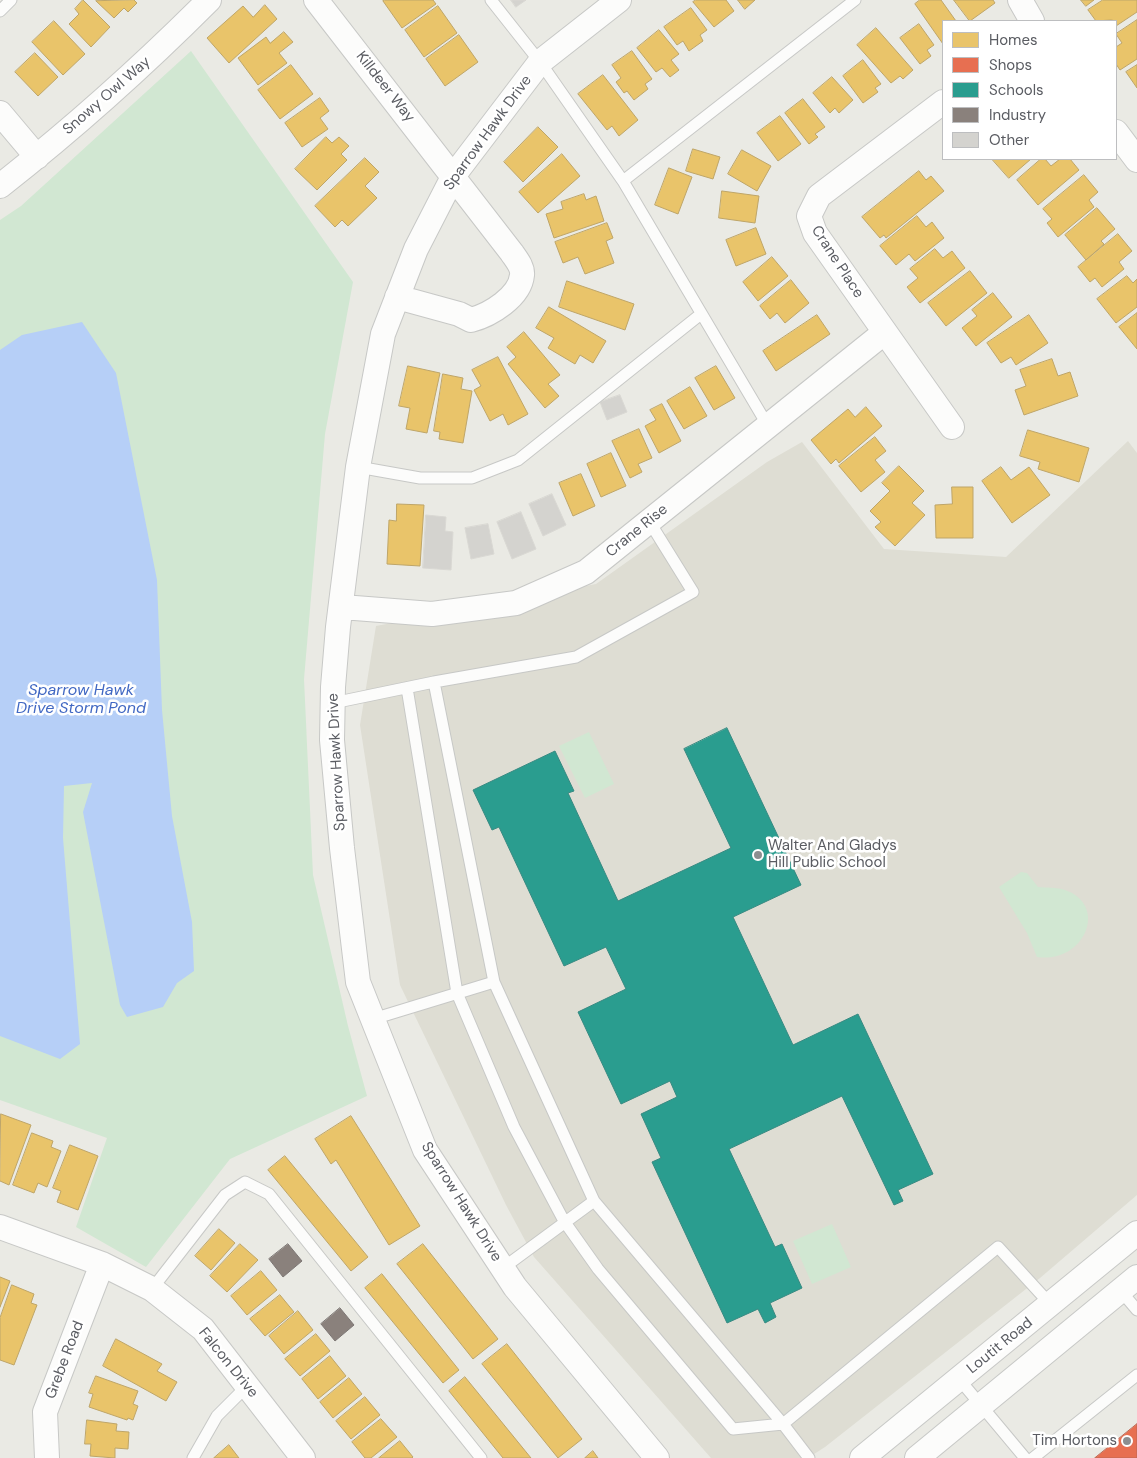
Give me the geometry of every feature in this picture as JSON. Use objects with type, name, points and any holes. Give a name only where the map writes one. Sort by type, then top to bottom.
[{"type":"street","name":"Snowy Owl Way","points":[[0,186],[37,157],[147,61],[209,0]]},
{"type":"street","name":"Killdeer Way","points":[[316,0],[454,175],[520,266],[522,274],[517,288],[495,308],[482,317],[471,320],[459,314],[397,297]]},
{"type":"street","name":"Sparrow Hawk Drive","points":[[619,0],[540,62],[454,175],[416,249],[397,297],[383,334],[358,467],[338,627],[332,740],[342,848],[358,982],[424,1150],[515,1287],[657,1458]]},
{"type":"street","points":[[1020,0],[1031,20]]},
{"type":"street","name":"Crane Place","points":[[942,103],[819,196],[809,216],[815,233],[952,428]]},
{"type":"street","points":[[0,113],[37,157]]},
{"type":"street","points":[[1117,133],[1137,160]]},
{"type":"street","name":"Crane Rise","points":[[342,607],[432,614],[516,603],[586,572],[885,332]]},
{"type":"street","name":"Falcon Drive","points":[[0,1227],[102,1264],[152,1289],[203,1329],[303,1458]]},
{"type":"street","name":"Loutit Road","points":[[862,1458],[1137,1233]]},
{"type":"street","name":"Grebe Road","points":[[47,1458],[45,1412],[102,1264]]},
{"type":"street","points":[[917,1458],[1129,1284]]},
{"type":"lane","points":[[0,11],[12,0]]},
{"type":"lane","points":[[491,0],[540,62],[623,181],[768,426]]},
{"type":"lane","points":[[623,181],[855,0]]},
{"type":"lane","points":[[358,467],[420,478],[472,478],[518,460],[701,314]]},
{"type":"lane","points":[[333,703],[434,682],[576,657],[693,592],[649,521]]},
{"type":"lane","points":[[434,682],[494,982],[594,1201],[783,1424],[809,1458]]},
{"type":"lane","points":[[407,688],[457,993],[514,1127],[564,1222],[598,1269],[734,1429],[783,1424],[998,1247],[1051,1305]]},
{"type":"lane","points":[[373,1019],[494,982]]},
{"type":"lane","points":[[152,1289],[226,1195],[245,1182],[269,1194],[481,1458]]},
{"type":"lane","points":[[503,1268],[594,1201]]},
{"type":"lane","points":[[1129,1284],[1137,1310]]},
{"type":"lane","points":[[1033,1458],[1137,1375]]},
{"type":"lane","points":[[959,1380],[1025,1458]]},
{"type":"lane","points":[[193,1458],[217,1416],[247,1386]]},
{"type":"shaded area","name":"Walter And Gladys Hill Public School","points":[[1128,441],[1137,453],[1137,1195],[1040,1278],[825,1447],[808,1458],[711,1458],[534,1257],[506,1205],[400,985],[360,725],[376,626],[596,584],[767,462],[802,442],[884,549],[1006,557]]},
{"type":"green space","points":[[191,51],[353,282],[325,434],[304,679],[313,875],[348,1026],[367,1096],[230,1159],[146,1267],[76,1227],[107,1138],[0,1100],[0,220],[21,206]]},
{"type":"green space","points":[[589,732],[614,784],[585,798],[559,746]]},
{"type":"green space","points":[[1021,872],[1027,873],[1038,887],[1065,890],[1078,897],[1086,908],[1088,920],[1086,932],[1079,943],[1068,952],[1054,957],[1037,957],[1027,933],[999,887]]},
{"type":"green space","points":[[832,1224],[851,1267],[812,1284],[793,1241]]},
{"type":"water","name":"Sparrow Hawk Drive Storm Pond","points":[[82,322],[116,373],[157,580],[162,710],[172,816],[192,922],[194,971],[177,983],[163,1007],[127,1017],[120,1005],[83,812],[92,783],[64,786],[63,838],[80,1044],[60,1059],[0,1036],[0,350],[22,335]]},
{"type":"building: Homes","points":[[83,0],[110,27],[91,47],[69,24],[79,14],[75,9]]},
{"type":"building: Homes","points":[[134,0],[137,3],[128,12],[124,8],[114,18],[96,1]]},
{"type":"building: Homes","points":[[433,0],[436,4],[402,28],[383,1]]},
{"type":"building: Homes","points":[[696,0],[726,0],[734,11],[714,27],[693,2]]},
{"type":"building: Homes","points":[[738,0],[755,0],[745,9]]},
{"type":"building: Homes","points":[[920,0],[941,0],[955,20],[942,20],[942,43],[915,4]]},
{"type":"building: Homes","points":[[954,0],[993,0],[995,3],[969,20]]},
{"type":"building: Homes","points":[[1081,0],[1094,0],[1086,6]]},
{"type":"building: Homes","points":[[1103,0],[1137,0],[1137,12],[1117,25],[1117,20],[1095,20],[1088,10]]},
{"type":"building: Homes","points":[[265,5],[277,19],[229,63],[207,38],[243,6],[253,17]]},
{"type":"building: Homes","points":[[438,6],[457,33],[424,57],[405,30]]},
{"type":"building: Homes","points":[[691,8],[707,30],[700,35],[703,41],[689,51],[683,41],[677,45],[664,27]]},
{"type":"building: Homes","points":[[1137,20],[1137,59],[1120,70],[1117,66],[1117,46],[1122,43],[1117,33]]},
{"type":"building: Homes","points":[[54,21],[85,54],[63,75],[32,42]]},
{"type":"building: Homes","points":[[919,24],[934,45],[927,50],[931,56],[920,64],[900,38]]},
{"type":"building: Homes","points":[[876,28],[913,70],[903,79],[900,76],[891,83],[857,45]]},
{"type":"building: Homes","points":[[659,30],[679,54],[671,60],[679,70],[670,77],[662,68],[656,72],[637,48]]},
{"type":"building: Homes","points":[[284,32],[293,42],[279,53],[287,63],[258,85],[238,58],[266,37],[270,43]]},
{"type":"building: Homes","points":[[459,35],[478,62],[445,86],[426,59]]},
{"type":"building: Homes","points":[[632,51],[652,79],[645,84],[648,89],[634,100],[627,91],[624,93],[616,82],[621,78],[612,65]]},
{"type":"building: Homes","points":[[35,53],[58,77],[38,96],[15,72]]},
{"type":"building: Homes","points":[[863,60],[881,84],[875,88],[878,92],[863,103],[843,76]]},
{"type":"building: Homes","points":[[291,65],[313,94],[280,119],[258,90]]},
{"type":"building: Homes","points":[[1137,65],[1137,88],[1126,72]]},
{"type":"building: Homes","points":[[603,75],[638,120],[619,136],[612,126],[607,130],[578,94]]},
{"type":"building: Homes","points":[[832,77],[853,100],[839,113],[835,108],[830,113],[813,93]]},
{"type":"building: Homes","points":[[320,98],[329,111],[320,118],[328,129],[302,147],[285,123]]},
{"type":"building: Homes","points":[[803,99],[825,127],[815,134],[818,137],[809,144],[785,113]]},
{"type":"building: Homes","points":[[780,116],[801,144],[778,161],[757,133]]},
{"type":"building: Homes","points":[[538,127],[558,147],[523,182],[504,162]]},
{"type":"building: Homes","points":[[326,137],[332,143],[339,137],[349,146],[341,154],[347,160],[317,190],[295,169]]},
{"type":"building: Homes","points":[[693,149],[720,157],[713,179],[686,171]]},
{"type":"building: Homes","points":[[742,150],[771,166],[757,191],[728,174]]},
{"type":"building: Homes","points":[[562,154],[580,176],[538,213],[519,192]]},
{"type":"building: Homes","points":[[365,158],[379,172],[365,186],[377,198],[348,226],[342,220],[335,227],[315,206]]},
{"type":"building: Homes","points":[[993,160],[1030,160],[1009,178]]},
{"type":"building: Homes","points":[[1040,160],[1046,160],[1051,166],[1059,160],[1071,160],[1079,170],[1038,205],[1017,180]]},
{"type":"building: Homes","points":[[669,168],[692,177],[678,214],[655,205]]},
{"type":"building: Homes","points":[[919,171],[926,180],[931,176],[944,191],[886,238],[884,235],[880,238],[862,217]]},
{"type":"building: Homes","points":[[1084,175],[1098,192],[1089,200],[1094,207],[1058,237],[1047,223],[1052,219],[1043,209]]},
{"type":"building: Homes","points":[[722,191],[759,196],[755,223],[719,218]]},
{"type":"building: Homes","points":[[584,194],[586,200],[596,196],[604,221],[554,238],[546,214],[563,209],[561,202]]},
{"type":"building: Homes","points":[[1097,208],[1115,229],[1101,241],[1104,244],[1086,260],[1065,235]]},
{"type":"building: Homes","points":[[917,216],[926,227],[932,222],[944,238],[915,261],[909,254],[896,265],[880,246]]},
{"type":"building: Homes","points":[[607,223],[613,238],[606,241],[614,263],[585,274],[578,257],[563,263],[555,242]]},
{"type":"building: Homes","points":[[756,228],[766,254],[736,266],[726,240]]},
{"type":"building: Homes","points":[[1118,234],[1132,251],[1119,262],[1124,269],[1102,287],[1095,278],[1090,282],[1078,267]]},
{"type":"building: Homes","points":[[935,249],[943,258],[952,251],[965,268],[920,303],[907,287],[918,278],[910,269]]},
{"type":"building: Homes","points":[[772,257],[788,276],[758,301],[743,282]]},
{"type":"building: Homes","points":[[970,271],[987,293],[946,326],[928,303]]},
{"type":"building: Homes","points":[[1127,276],[1133,283],[1137,279],[1137,307],[1116,323],[1097,299]]},
{"type":"building: Homes","points":[[791,280],[809,303],[785,323],[777,313],[770,319],[760,306]]},
{"type":"building: Homes","points":[[567,281],[634,304],[625,330],[559,307]]},
{"type":"building: Homes","points":[[993,293],[1012,317],[976,346],[962,328],[977,316],[972,310]]},
{"type":"building: Homes","points":[[549,307],[606,341],[593,363],[580,355],[575,364],[548,348],[554,338],[536,328]]},
{"type":"building: Homes","points":[[1137,313],[1137,349],[1119,327]]},
{"type":"building: Homes","points":[[817,315],[830,334],[776,371],[763,351]]},
{"type":"building: Homes","points":[[1029,315],[1048,343],[1016,365],[1011,357],[1001,363],[987,343]]},
{"type":"building: Homes","points":[[524,332],[560,375],[548,384],[559,396],[545,408],[508,364],[516,357],[507,347]]},
{"type":"building: Homes","points":[[498,357],[528,414],[508,425],[503,414],[490,421],[474,390],[481,386],[472,370]]},
{"type":"building: Homes","points":[[1052,359],[1058,376],[1070,372],[1078,396],[1024,415],[1015,390],[1026,386],[1020,370]]},
{"type":"building: Homes","points":[[408,366],[440,373],[427,433],[406,429],[410,408],[399,406]]},
{"type":"building: Homes","points":[[716,366],[735,398],[714,410],[695,378]]},
{"type":"building: Homes","points":[[443,374],[463,378],[461,389],[472,391],[463,443],[439,439],[440,432],[434,431]]},
{"type":"building: Homes","points":[[690,387],[707,416],[684,429],[667,401]]},
{"type":"building: Homes","points":[[662,404],[681,441],[659,453],[645,426],[656,420],[650,410]]},
{"type":"building: Homes","points":[[866,407],[882,426],[839,463],[836,459],[831,464],[811,440],[848,409],[855,417]]},
{"type":"building: Homes","points":[[639,429],[652,458],[638,464],[642,472],[630,478],[612,441]]},
{"type":"building: Homes","points":[[1028,430],[1089,448],[1079,482],[1038,469],[1040,462],[1020,456]]},
{"type":"building: Homes","points":[[875,437],[886,451],[875,460],[885,472],[861,492],[839,466]]},
{"type":"building: Homes","points":[[611,453],[626,486],[601,497],[587,464]]},
{"type":"building: Homes","points":[[899,466],[924,491],[912,503],[925,515],[895,546],[875,527],[881,522],[870,511],[890,491],[882,483]]},
{"type":"building: Homes","points":[[1001,467],[1011,480],[1029,467],[1050,495],[1012,523],[982,481]]},
{"type":"building: Homes","points":[[581,474],[595,506],[573,516],[559,483]]},
{"type":"building: Homes","points":[[952,487],[973,487],[973,538],[936,538],[935,505],[952,504]]},
{"type":"building: Homes","points":[[397,504],[424,505],[420,566],[387,564],[389,520],[396,521]]},
{"type":"building: Homes","points":[[1,1114],[31,1125],[9,1185],[0,1181]]},
{"type":"building: Homes","points":[[351,1116],[420,1226],[389,1245],[336,1160],[331,1164],[315,1139]]},
{"type":"building: Homes","points":[[32,1133],[53,1141],[51,1147],[61,1151],[47,1187],[38,1183],[34,1193],[13,1185]]},
{"type":"building: Homes","points":[[70,1145],[98,1156],[78,1210],[57,1202],[61,1191],[53,1188]]},
{"type":"building: Homes","points":[[285,1156],[368,1257],[351,1271],[268,1170]]},
{"type":"building: Homes","points":[[219,1229],[235,1243],[211,1270],[195,1256]]},
{"type":"building: Homes","points":[[240,1244],[258,1260],[227,1292],[210,1276]]},
{"type":"building: Homes","points":[[423,1244],[498,1339],[473,1359],[397,1264]]},
{"type":"building: Homes","points":[[261,1271],[277,1290],[247,1315],[231,1296]]},
{"type":"building: Homes","points":[[382,1274],[459,1370],[443,1383],[365,1288]]},
{"type":"building: Homes","points":[[0,1277],[10,1281],[0,1307]]},
{"type":"building: Homes","points":[[12,1285],[34,1294],[31,1303],[37,1305],[14,1365],[0,1360],[0,1318]]},
{"type":"building: Homes","points":[[280,1295],[294,1312],[265,1336],[250,1319]]},
{"type":"building: Homes","points":[[298,1311],[313,1330],[284,1354],[269,1336]]},
{"type":"building: Homes","points":[[316,1334],[330,1351],[300,1376],[285,1359]]},
{"type":"building: Homes","points":[[116,1339],[162,1364],[157,1371],[177,1382],[166,1401],[103,1366]]},
{"type":"building: Homes","points":[[507,1344],[582,1439],[558,1458],[482,1364]]},
{"type":"building: Homes","points":[[330,1356],[346,1376],[318,1399],[302,1379]]},
{"type":"building: Homes","points":[[96,1376],[138,1391],[133,1404],[138,1406],[133,1420],[128,1418],[127,1420],[89,1407],[93,1394],[89,1393]]},
{"type":"building: Homes","points":[[465,1377],[531,1458],[503,1458],[449,1391]]},
{"type":"building: Homes","points":[[349,1378],[362,1394],[333,1418],[320,1402]]},
{"type":"building: Homes","points":[[365,1397],[380,1415],[351,1439],[336,1421]]},
{"type":"building: Homes","points":[[381,1419],[397,1437],[371,1458],[365,1458],[352,1442]]},
{"type":"building: Homes","points":[[87,1420],[117,1424],[116,1431],[129,1432],[128,1449],[115,1448],[115,1458],[90,1456],[91,1444],[85,1444]]},
{"type":"building: Homes","points":[[400,1441],[412,1458],[379,1458]]},
{"type":"building: Homes","points":[[229,1445],[239,1458],[214,1458]]},
{"type":"building: Homes","points":[[593,1451],[598,1458],[585,1458]]},
{"type":"building: Shops","name":"Tim Hortons","points":[[1137,1424],[1137,1458],[1095,1458]]},
{"type":"building: Schools","name":"Walter And Gladys Hill Public School","points":[[727,728],[801,885],[733,917],[793,1045],[858,1014],[933,1174],[898,1190],[903,1201],[894,1205],[842,1096],[729,1149],[775,1247],[782,1244],[802,1288],[770,1303],[776,1317],[765,1323],[758,1309],[727,1323],[652,1162],[661,1158],[641,1114],[677,1097],[670,1081],[621,1104],[578,1012],[626,989],[606,947],[564,966],[499,827],[492,830],[473,790],[555,751],[574,791],[568,793],[618,901],[731,848],[684,749]]},
{"type":"building: Industry","points":[[288,1244],[302,1261],[283,1277],[269,1259]]},
{"type":"building: Industry","points":[[340,1308],[354,1325],[335,1341],[321,1324]]},
{"type":"building: Other","points":[[511,0],[526,0],[516,7]]},
{"type":"building: Other","points":[[620,395],[627,412],[607,420],[600,402]]},
{"type":"building: Other","points":[[552,494],[566,525],[543,536],[529,504]]},
{"type":"building: Other","points":[[521,512],[536,549],[512,559],[497,522]]},
{"type":"building: Other","points":[[426,515],[446,517],[445,531],[453,532],[451,570],[423,568]]},
{"type":"building: Other","points":[[488,524],[494,554],[471,559],[465,528]]},
{"type":"place","name":"Walter And Gladys Hill Public School","points":[[758,855]]},
{"type":"place","name":"Tim Hortons","points":[[1127,1441]]}]
